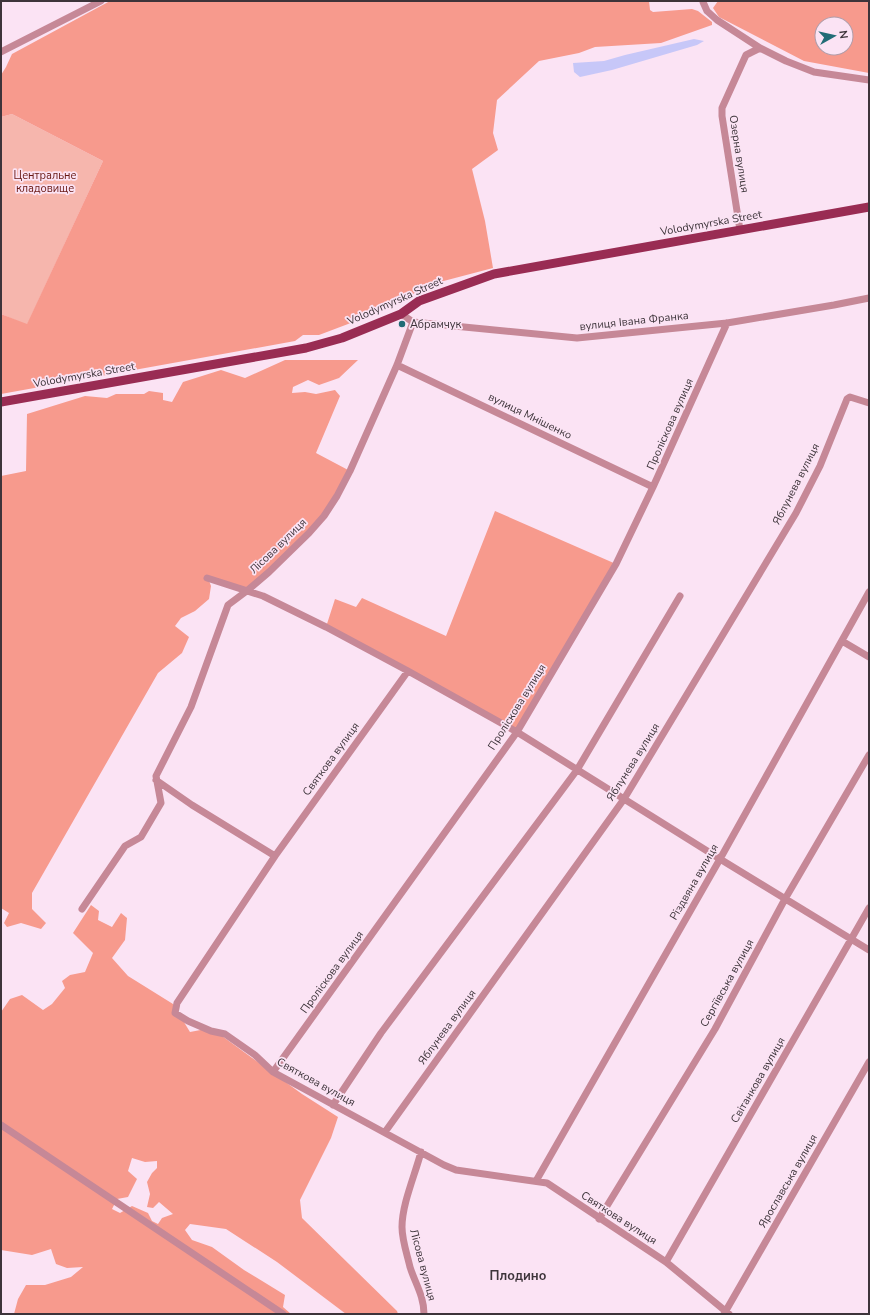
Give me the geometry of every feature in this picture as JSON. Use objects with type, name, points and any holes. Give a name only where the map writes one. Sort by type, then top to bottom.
[{"type":"main road","name":"Volodymyrska Street","points":[[1,402],[306,348],[342,338],[401,314],[419,301],[494,274],[869,206]]},
{"type":"street","points":[[1,52],[101,1]]},
{"type":"street","points":[[703,2],[707,11],[717,20],[760,48],[786,61],[814,72],[869,80]]},
{"type":"street","name":"Озерна вулиця","points":[[740,230],[722,108],[746,55],[760,48]]},
{"type":"street","name":"вулиця Івана Франка","points":[[401,314],[413,322],[577,338],[727,322],[869,298]]},
{"type":"street","name":"Лісова вулиця","points":[[156,780],[156,776],[191,706],[228,605],[270,572],[324,516],[337,496],[350,471],[397,365],[413,322]]},
{"type":"street","name":"Проліскова вулиця","points":[[273,1072],[517,732],[616,564],[653,487],[727,322]]},
{"type":"street","name":"вулиця Мнішенко","points":[[397,365],[653,487]]},
{"type":"street","name":"Яблунева вулиця","points":[[385,1132],[624,799],[796,513],[820,466],[847,399],[850,397],[869,403]]},
{"type":"street","points":[[207,578],[263,596],[326,627],[517,732],[869,950]]},
{"type":"street","name":"Різдвяна вулиця","points":[[536,1181],[720,859],[869,592]]},
{"type":"street","points":[[333,1105],[381,1033],[577,770],[680,596]]},
{"type":"street","points":[[842,641],[869,657]]},
{"type":"street","name":"Святкова вулиця","points":[[408,671],[275,856],[177,1002],[175,1013],[188,1021],[211,1031],[225,1034],[255,1056],[273,1072],[444,1165],[456,1170],[547,1183],[599,1219],[666,1262],[726,1313]]},
{"type":"street","name":"Сергіївська вулиця","points":[[599,1219],[715,1029],[785,899],[869,755]]},
{"type":"street","points":[[156,780],[192,805],[275,856]]},
{"type":"street","points":[[82,909],[125,846],[141,837],[161,803],[156,780]]},
{"type":"street","name":"Світанкова вулиця","points":[[666,1262],[869,908]]},
{"type":"street","name":"Ярославська вулиця","points":[[726,1313],[869,1062]]},
{"type":"street","points":[[1,1125],[283,1314]]},
{"type":"street","name":"Лісова вулиця","points":[[422,1152],[406,1203],[402,1228],[404,1245],[421,1295],[424,1306],[424,1314]]},
{"type":"green space","name":"Центральне кладовище","points":[[12,114],[103,161],[27,325],[1,314],[1,117]]},
{"type":"shaded area","points":[[110,1],[649,1],[650,10],[653,12],[692,9],[698,11],[712,22],[712,25],[661,43],[595,47],[579,53],[539,61],[497,100],[493,133],[498,150],[472,169],[485,221],[493,268],[436,283],[356,321],[319,335],[303,335],[295,341],[1,394],[1,314],[27,324],[103,161],[12,114],[1,117],[1,75],[12,54]]},
{"type":"shaded area","points":[[718,1],[869,1],[869,73],[804,61],[719,17],[713,8]]},
{"type":"shaded area","points":[[285,360],[358,360],[339,378],[319,385],[308,380],[293,387],[292,393],[305,392],[316,394],[335,390],[340,396],[316,453],[350,471],[324,516],[248,590],[208,578],[211,586],[209,599],[195,611],[181,618],[175,626],[189,637],[182,653],[158,673],[32,893],[32,909],[46,923],[41,929],[21,923],[7,927],[4,923],[9,913],[1,908],[1,476],[26,471],[27,414],[85,396],[107,398],[116,394],[144,394],[149,391],[163,393],[163,400],[172,402],[183,382],[221,370],[245,378]]},
{"type":"shaded area","points":[[495,511],[616,564],[517,732],[326,627],[335,599],[356,607],[362,598],[446,636]]},
{"type":"shaded area","points":[[91,905],[99,911],[98,920],[112,927],[121,913],[127,918],[125,940],[112,958],[128,976],[173,1004],[190,1032],[211,1028],[302,1094],[338,1117],[331,1138],[300,1200],[302,1218],[397,1311],[398,1314],[346,1314],[277,1262],[226,1229],[190,1224],[185,1230],[192,1240],[212,1247],[244,1270],[285,1295],[283,1307],[291,1314],[14,1314],[18,1299],[26,1285],[45,1285],[71,1277],[83,1267],[67,1268],[56,1264],[51,1249],[32,1255],[1,1250],[1,1012],[10,999],[22,995],[43,1010],[52,1004],[65,988],[62,981],[70,975],[85,972],[93,953],[73,933]],"holes":[[[132,1158],[145,1162],[157,1161],[157,1168],[147,1182],[150,1194],[147,1207],[153,1208],[159,1202],[173,1214],[162,1218],[158,1224],[152,1221],[148,1213],[132,1206],[120,1213],[112,1209],[117,1199],[128,1197],[137,1179],[128,1171]]]},
{"type":"water","points":[[694,39],[704,41],[697,45],[612,70],[580,77],[574,72],[573,63],[604,61]]},
{"type":"place","name":"Абрамчук","points":[[402,324]]},
{"type":"district","name":"Плодино","points":[[518,1276]]}]
